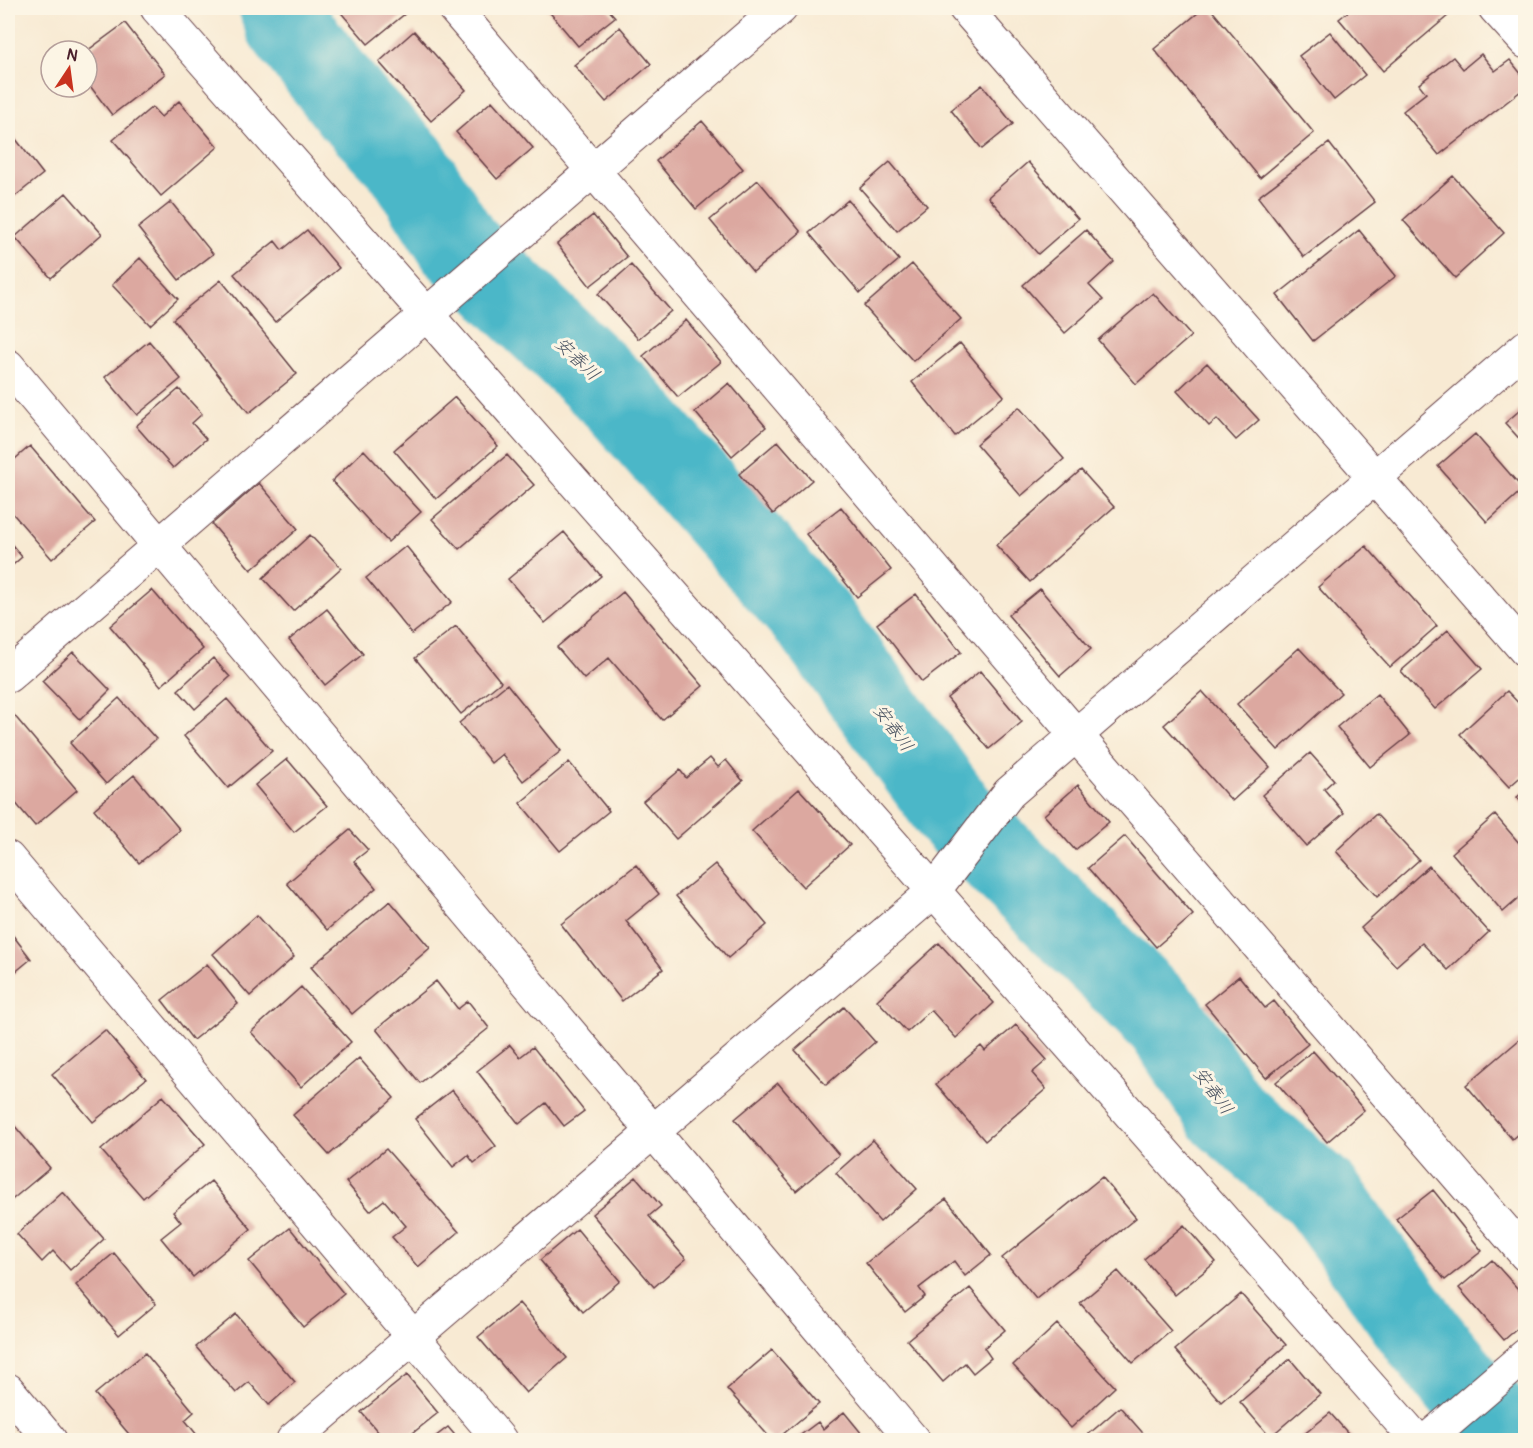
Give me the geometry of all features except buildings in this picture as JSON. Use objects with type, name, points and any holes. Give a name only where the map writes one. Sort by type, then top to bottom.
[{"type":"street","points":[[157,8],[428,313],[933,892],[1417,1440]]},
{"type":"street","points":[[454,8],[1076,735],[1526,1256]]},
{"type":"street","points":[[8,676],[781,8]]},
{"type":"street","points":[[965,8],[1526,651]]},
{"type":"street","points":[[1495,8],[1526,42]]},
{"type":"street","points":[[293,1440],[933,892],[1009,793],[1526,347]]},
{"type":"street","points":[[8,366],[913,1440]]},
{"type":"street","points":[[8,858],[501,1440]]},
{"type":"street","points":[[1427,1440],[1526,1355]]},
{"type":"street","points":[[8,1390],[50,1440]]},
{"type":"waterway","name":"安春川","points":[[281,8],[287,24],[352,107],[407,164],[459,246],[619,399],[813,619],[956,815],[1166,1022],[1227,1114],[1321,1195],[1426,1341],[1493,1421],[1513,1440]]}]
